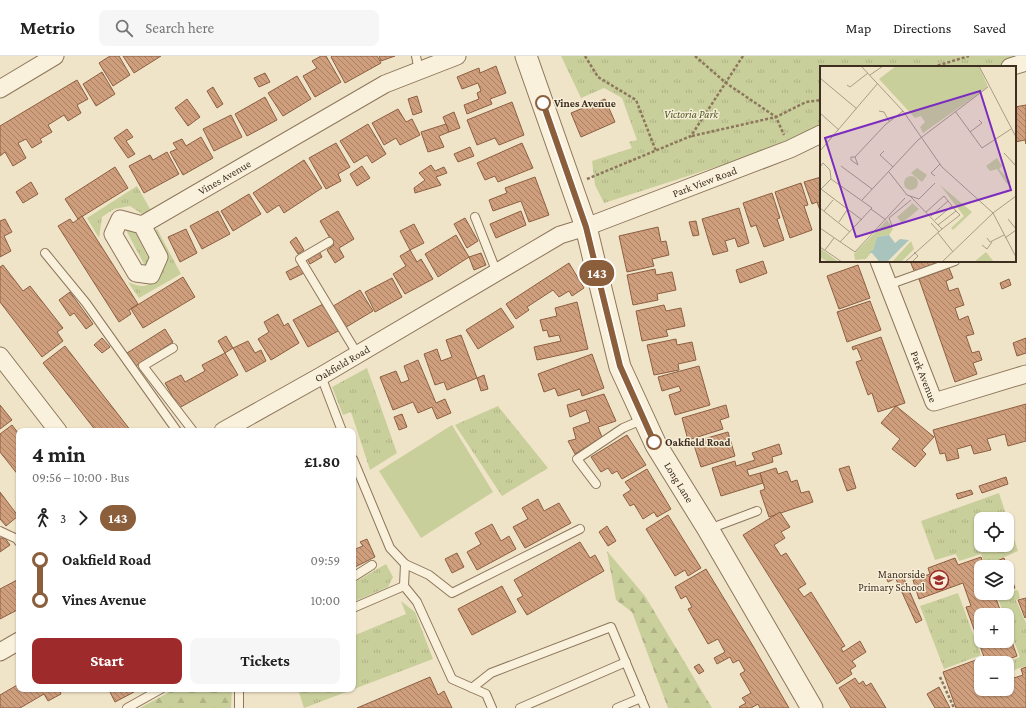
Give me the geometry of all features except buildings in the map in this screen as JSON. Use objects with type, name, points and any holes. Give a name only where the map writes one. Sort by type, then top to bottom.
[{"type":"street","points":[[0,89],[56,56]]},
{"type":"street","name":"Vines Avenue","points":[[142,225],[385,84],[417,63],[457,56]]},
{"type":"street","name":"Long Lane","points":[[526,56],[586,227],[620,366],[656,445],[708,530],[812,708]]},
{"type":"street","points":[[1013,66],[1026,62]]},
{"type":"street","name":"Park View Road","points":[[586,227],[790,149],[820,134]]},
{"type":"street","name":"Oakfield Road","points":[[228,428],[358,355],[560,235],[586,227]]},
{"type":"street","name":"Park Avenue","points":[[879,262],[934,402],[1026,374]]},
{"type":"street","points":[[0,356],[56,428]]},
{"type":"street","points":[[0,652],[16,643]]},
{"type":"lane","points":[[475,217],[497,272]]},
{"type":"lane","points":[[329,242],[300,259],[358,355]]},
{"type":"lane","points":[[45,253],[86,304],[176,428]]},
{"type":"lane","points":[[888,285],[952,262]]},
{"type":"lane","points":[[173,348],[143,366],[191,428]]},
{"type":"lane","points":[[321,376],[341,428]]},
{"type":"lane","points":[[596,484],[577,459],[623,428],[644,419]]},
{"type":"lane","points":[[356,466],[390,548],[405,564],[429,575],[452,593],[580,529]]},
{"type":"lane","points":[[708,530],[757,511]]},
{"type":"lane","points":[[0,531],[16,539]]},
{"type":"lane","points":[[405,564],[404,586],[417,602],[452,679],[486,694],[492,708]]},
{"type":"lane","points":[[356,575],[372,565]]},
{"type":"lane","points":[[356,607],[404,586]]},
{"type":"lane","points":[[472,688],[491,673],[611,627],[645,708]]},
{"type":"lane","points":[[520,708],[626,662]]},
{"type":"lane","points":[[127,708],[156,692]]},
{"type":"lane","points":[[239,692],[239,708]]},
{"type":"lane","points":[[617,708],[641,698]]},
{"type":"path","points":[[585,56],[598,77],[636,100],[656,151]]},
{"type":"path","points":[[694,56],[726,83],[776,117],[790,149]]},
{"type":"path","points":[[691,136],[743,56]]},
{"type":"path","points":[[936,66],[969,56]]},
{"type":"path","points":[[572,185],[691,136],[776,117],[806,102],[820,100]]},
{"type":"path","points":[[940,677],[954,708]]},
{"type":"green space","name":"Victoria Park","points":[[561,56],[1026,56],[1012,66],[820,66],[820,133],[604,203],[595,185],[592,161],[632,148],[629,142],[637,140],[622,98],[604,88],[581,98]]},
{"type":"green space","points":[[137,186],[153,214],[145,216],[130,206],[114,209],[102,217],[99,238],[87,218]]},
{"type":"green space","points":[[132,226],[151,263],[145,266],[126,230]]},
{"type":"green space","points":[[157,229],[181,274],[139,298],[128,282],[139,286],[146,286],[161,274],[152,231]]},
{"type":"green space","points":[[367,368],[397,453],[370,470],[351,412],[343,415],[332,387]]},
{"type":"green space","points":[[498,406],[548,468],[502,496],[455,425]]},
{"type":"green space","points":[[452,425],[493,492],[421,538],[379,471]]},
{"type":"green space","points":[[999,493],[1005,512],[974,512],[974,552],[1014,552],[1014,539],[1018,551],[998,560],[983,560],[981,554],[959,561],[956,554],[935,560],[921,521]]},
{"type":"green space","points":[[607,551],[645,596],[712,708],[668,708],[632,612],[616,600]]},
{"type":"green space","points":[[386,564],[393,577],[388,587],[356,601],[356,581]]},
{"type":"green space","points":[[1018,590],[1020,598],[1016,600],[1026,623],[1026,666],[1014,670],[1014,659],[1020,657],[1014,641],[1014,608],[1001,608],[999,600],[1014,600],[1014,591]]},
{"type":"green space","points":[[958,593],[974,636],[974,648],[978,648],[981,655],[974,656],[974,658],[944,669],[920,606]]},
{"type":"green space","points":[[401,601],[415,612],[433,659],[356,688],[356,635],[406,614]]},
{"type":"green space","points":[[169,692],[232,692],[231,708],[140,708]]},
{"type":"green space","points":[[299,692],[346,692],[304,708]]},
{"type":"bus line","name":"143","points":[[543,103],[586,227],[620,366],[654,442]]},
{"type":"place","name":"Vines Avenue","points":[[543,103]]},
{"type":"place","name":"Oakfield Road","points":[[654,442]]},
{"type":"place","name":"Manorside Primary School","points":[[939,580]]}]
